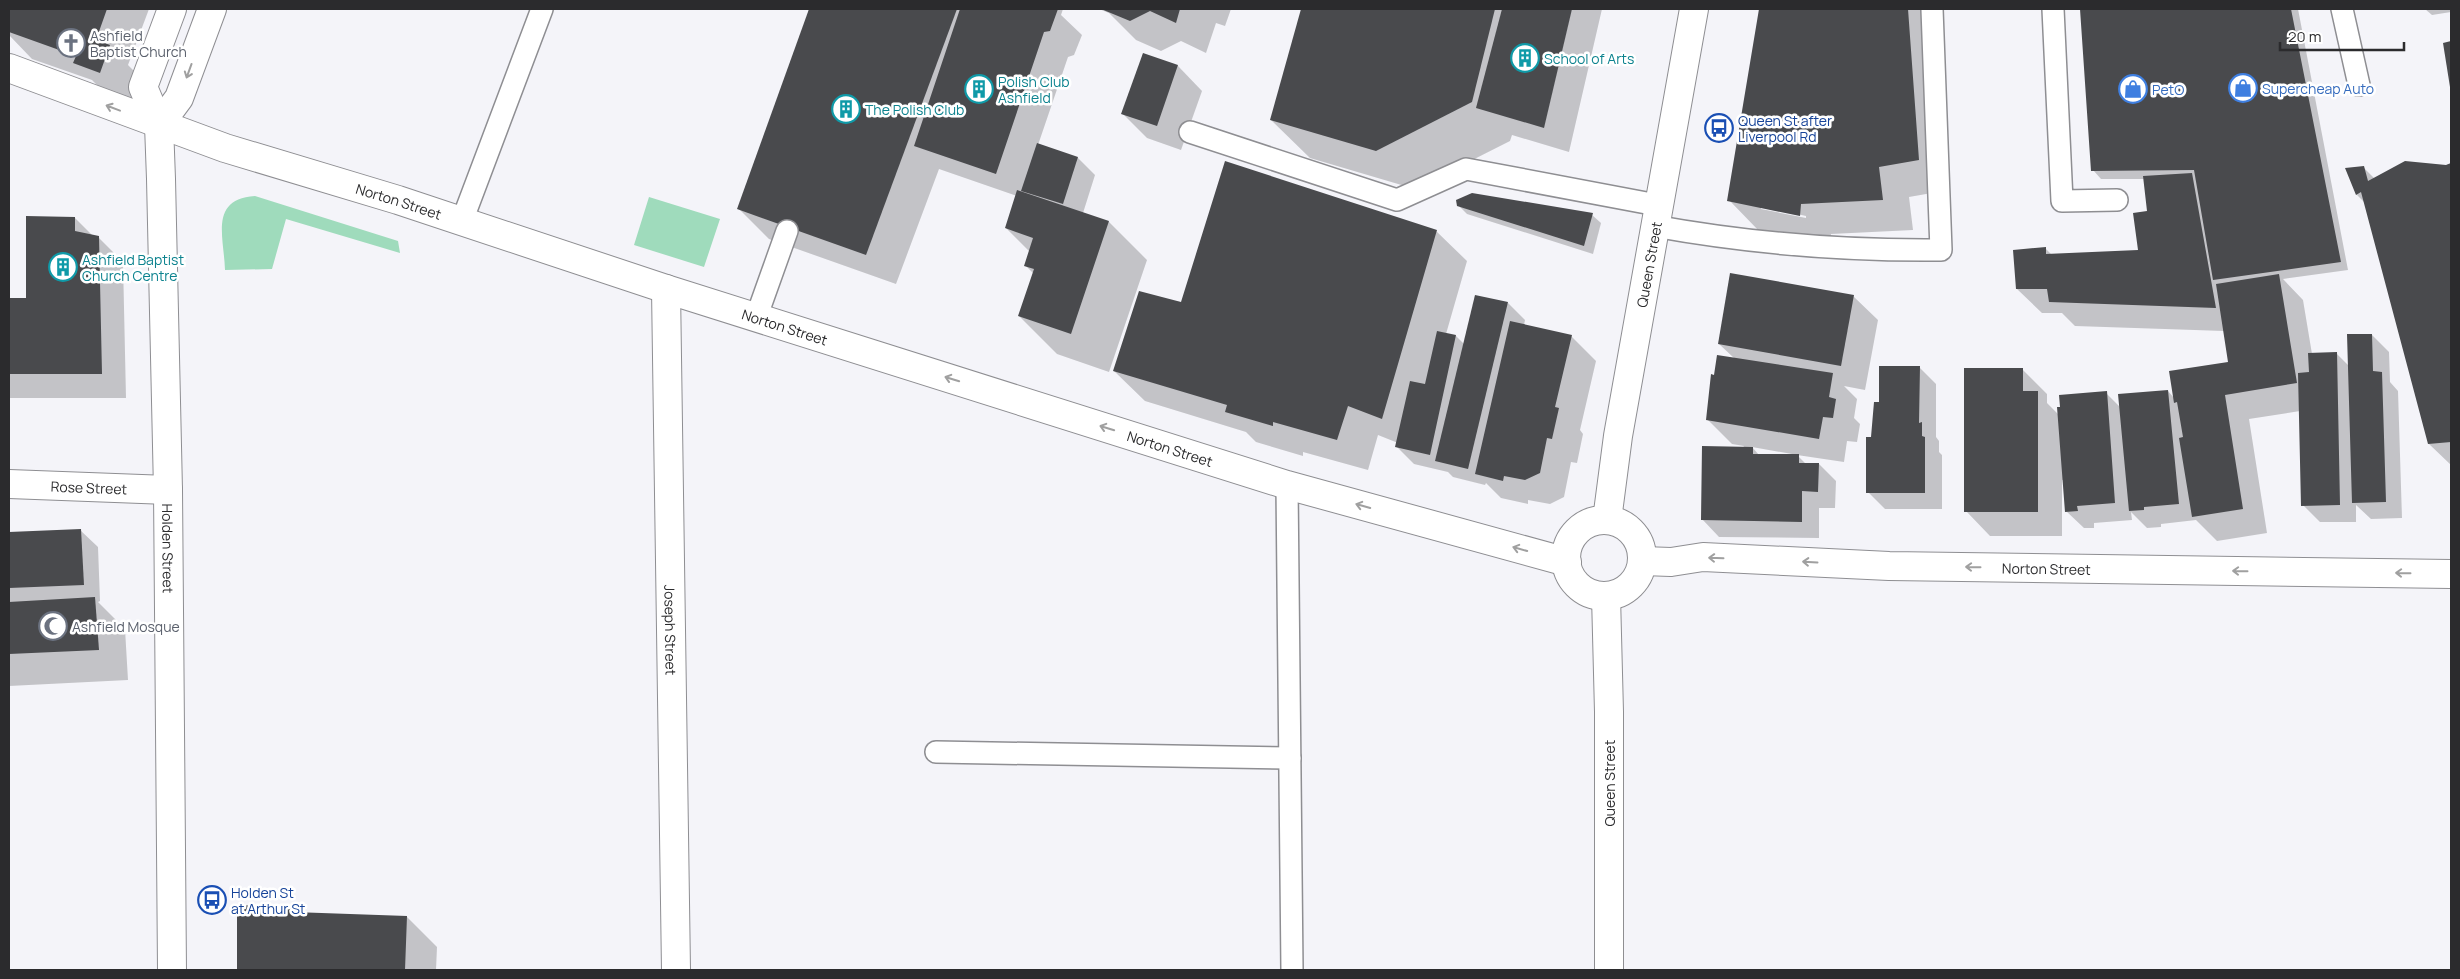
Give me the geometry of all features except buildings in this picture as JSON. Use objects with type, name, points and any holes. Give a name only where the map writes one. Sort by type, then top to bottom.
[{"type":"street","name":"Holden Street","points":[[172,9],[143,87],[159,125],[168,490],[172,970]]},
{"type":"street","points":[[159,125],[179,98],[212,9]]},
{"type":"street","name":"Queen Street","points":[[1607,520],[1618,436],[1694,9]]},
{"type":"street","name":"Norton Street","points":[[9,68],[159,125],[252,157],[462,222],[756,318],[1287,485],[1567,562]]},
{"type":"street","name":"Joseph Street","points":[[666,289],[676,970]]},
{"type":"street","name":"Rose Street","points":[[9,484],[168,490]]},
{"type":"street","points":[[1607,520],[1620,524],[1632,532],[1640,544],[1643,561],[1630,586],[1619,593],[1606,596],[1594,595],[1582,590],[1572,579],[1567,562],[1570,540],[1581,528],[1593,522],[1607,520]]},
{"type":"street","name":"Norton Street","points":[[1643,561],[1671,562],[1703,557],[1899,566],[2451,574]]},
{"type":"street","name":"Queen Street","points":[[1606,596],[1609,712],[1610,970]]},
{"type":"lane","points":[[462,222],[542,9]]},
{"type":"lane","points":[[1190,132],[1397,200],[1466,169],[1656,216],[1727,239],[1891,251],[1942,250],[1932,9]]},
{"type":"lane","points":[[2053,9],[2062,201],[2117,200]]},
{"type":"lane","points":[[2342,9],[2359,85]]},
{"type":"lane","points":[[756,318],[787,231]]},
{"type":"lane","points":[[1287,485],[1292,970]]},
{"type":"lane","points":[[936,752],[1290,758]]},
{"type":"green space","points":[[255,196],[398,241],[400,253],[286,219],[272,269],[225,270],[222,222],[225,212],[231,204],[240,199]]},
{"type":"green space","points":[[649,197],[720,219],[704,267],[634,245]]},
{"type":"place","name":"Ashfield Baptist Church","points":[[71,43]]},
{"type":"place","name":"School of Arts","points":[[1525,58]]},
{"type":"place","name":"Supercheap Auto","points":[[2243,88]]},
{"type":"place","name":"Polish Club Ashfield","points":[[979,89]]},
{"type":"place","name":"PetO","points":[[2133,89]]},
{"type":"place","name":"The Polish Club","points":[[846,109]]},
{"type":"place","name":"Queen St after Liverpool Rd","points":[[1719,128]]},
{"type":"place","name":"Ashfield Baptist Church Centre","points":[[63,267]]},
{"type":"place","name":"Ashfield Mosque","points":[[53,626]]},
{"type":"place","name":"Holden St at Arthur St","points":[[212,900]]}]
